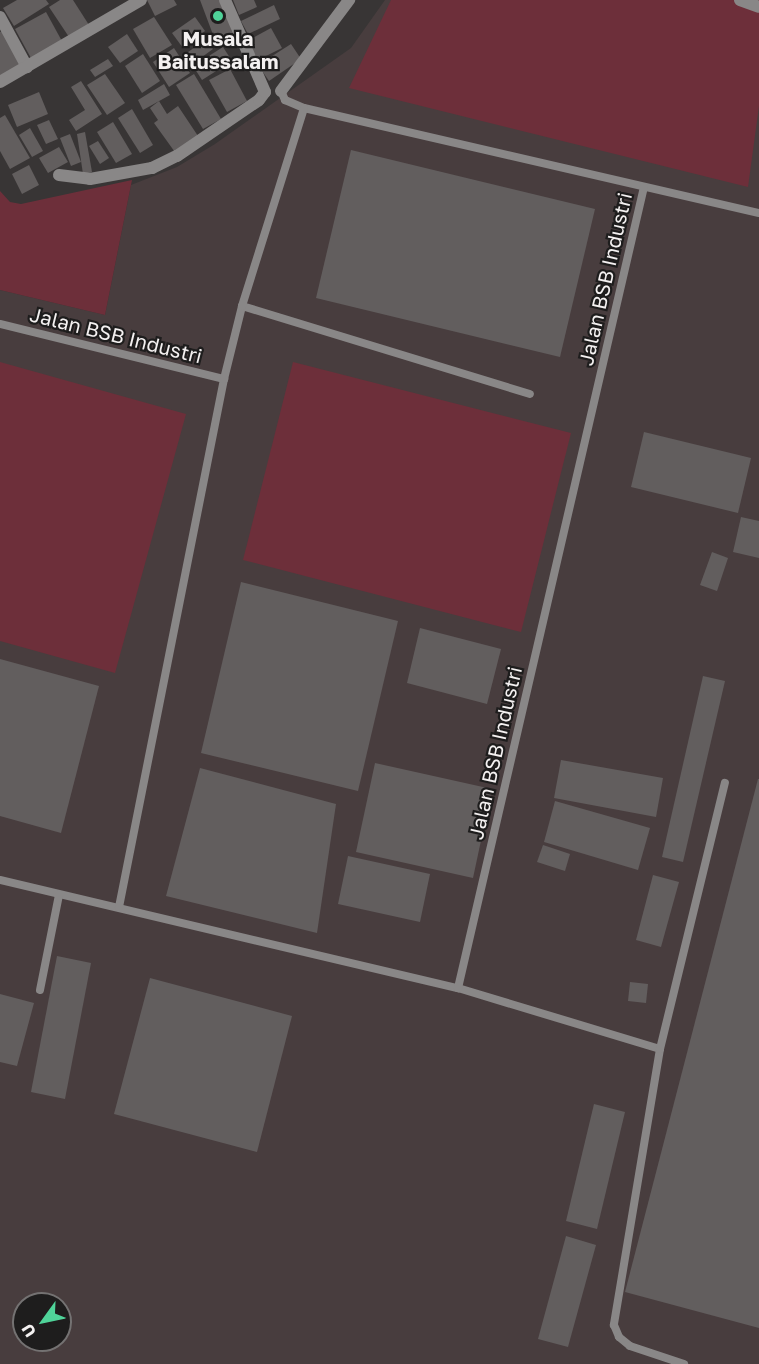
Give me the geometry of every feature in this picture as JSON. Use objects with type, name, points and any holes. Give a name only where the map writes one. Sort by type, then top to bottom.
[{"type":"street","points":[[0,82],[141,0]]},
{"type":"street","points":[[59,175],[90,179],[152,168],[177,156],[259,100],[265,92],[225,0]]},
{"type":"street","points":[[281,91],[349,0]]},
{"type":"street","points":[[740,0],[759,7]]},
{"type":"street","points":[[0,17],[27,67]]},
{"type":"lane","points":[[281,91],[285,100],[304,108]]},
{"type":"lane","name":"Jalan BSB Industri","points":[[119,907],[224,378],[242,306],[304,108],[759,213]]},
{"type":"lane","name":"Jalan BSB Industri","points":[[458,988],[644,186]]},
{"type":"lane","points":[[242,306],[530,394]]},
{"type":"lane","name":"Jalan BSB Industri","points":[[0,324],[224,378]]},
{"type":"lane","points":[[684,1364],[630,1346],[619,1337],[614,1325],[660,1049],[725,783]]},
{"type":"lane","points":[[0,880],[458,988],[660,1049]]},
{"type":"lane","points":[[40,990],[58,895]]},
{"type":"shaded area","points":[[385,0],[759,0],[759,1364],[0,1364],[0,290],[105,315],[131,185],[177,167],[215,144],[351,48]]},
{"type":"shaded area","points":[[391,0],[759,0],[759,106],[748,187],[349,88]]},
{"type":"shaded area","points":[[132,180],[105,315],[0,290],[0,191],[10,202],[21,204]]},
{"type":"shaded area","points":[[0,362],[186,414],[115,673],[0,641]]},
{"type":"shaded area","points":[[293,362],[571,433],[521,632],[243,560]]},
{"type":"building","points":[[17,0],[46,0],[49,4],[14,26],[3,8]]},
{"type":"building","points":[[60,0],[73,0],[89,25],[69,37],[49,7]]},
{"type":"building","points":[[147,0],[174,0],[177,5],[155,16]]},
{"type":"building","name":"Musala Baitussalam","points":[[200,0],[223,0],[235,32],[215,40]]},
{"type":"building","points":[[233,0],[254,0],[257,7],[239,15]]},
{"type":"building","points":[[274,5],[280,19],[248,34],[241,21]]},
{"type":"building","points":[[46,12],[63,43],[32,60],[15,29]]},
{"type":"building","points":[[154,17],[172,45],[150,58],[133,29]]},
{"type":"building","points":[[195,17],[205,31],[183,48],[172,33]]},
{"type":"building","points":[[271,28],[282,48],[258,60],[247,41]]},
{"type":"building","points":[[2,31],[23,67],[0,80],[0,32]]},
{"type":"building","points":[[127,34],[138,51],[120,63],[108,47]]},
{"type":"building","points":[[206,39],[213,49],[191,65],[184,55]]},
{"type":"building","points":[[291,44],[301,59],[269,81],[258,65]]},
{"type":"building","points":[[223,47],[232,61],[202,80],[193,66]]},
{"type":"building","points":[[174,48],[190,73],[169,87],[153,62]]},
{"type":"building","points":[[143,54],[160,81],[142,93],[125,66]]},
{"type":"building","points":[[108,59],[113,66],[95,77],[90,70]]},
{"type":"building","points":[[230,69],[247,101],[227,112],[209,80]]},
{"type":"building","points":[[105,74],[125,103],[107,115],[87,85]]},
{"type":"building","points":[[194,74],[221,119],[203,129],[176,85]]},
{"type":"building","points":[[81,81],[102,114],[76,131],[69,120],[85,110],[71,87]]},
{"type":"building","points":[[164,84],[170,95],[143,110],[138,100]]},
{"type":"building","points":[[39,92],[48,114],[17,127],[8,105]]},
{"type":"building","points":[[159,101],[167,114],[178,106],[200,139],[177,155],[154,123],[158,120],[150,108]]},
{"type":"building","points":[[132,109],[153,145],[140,153],[118,118]]},
{"type":"building","points":[[5,115],[30,158],[10,169],[0,151],[0,118]]},
{"type":"building","points":[[49,120],[58,139],[46,144],[37,125]]},
{"type":"building","points":[[113,122],[132,154],[116,163],[97,132]]},
{"type":"building","points":[[30,128],[43,151],[32,157],[19,135]]},
{"type":"building","points":[[85,132],[92,172],[83,174],[77,134]]},
{"type":"building","points":[[70,134],[81,162],[71,166],[60,138]]},
{"type":"building","points":[[98,141],[109,158],[100,164],[89,146]]},
{"type":"building","points":[[59,147],[68,162],[48,173],[39,158]]},
{"type":"building","points":[[351,150],[595,209],[560,357],[316,298]]},
{"type":"building","points":[[29,165],[39,185],[22,194],[12,174]]},
{"type":"building","points":[[644,432],[751,458],[738,513],[631,487]]},
{"type":"building","points":[[741,517],[759,521],[759,558],[733,552]]},
{"type":"building","points":[[712,552],[728,558],[717,591],[700,585]]},
{"type":"building","points":[[241,582],[398,621],[358,791],[201,753]]},
{"type":"building","points":[[420,628],[501,649],[487,704],[407,683]]},
{"type":"building","points":[[0,659],[99,686],[61,833],[0,816]]},
{"type":"building","points":[[703,676],[725,681],[683,862],[662,857]]},
{"type":"building","points":[[561,760],[663,778],[656,817],[554,798]]},
{"type":"building","points":[[375,763],[492,789],[473,878],[356,852]]},
{"type":"building","points":[[200,768],[336,804],[317,933],[166,896]]},
{"type":"building","points":[[759,779],[759,1328],[625,1292]]},
{"type":"building","points":[[555,801],[650,828],[638,870],[544,842]]},
{"type":"building","points":[[543,845],[570,854],[565,871],[537,862]]},
{"type":"building","points":[[348,856],[430,874],[420,922],[338,904]]},
{"type":"building","points":[[653,875],[679,882],[661,947],[636,940]]},
{"type":"building","points":[[57,956],[91,963],[65,1099],[31,1092]]},
{"type":"building","points":[[150,978],[292,1016],[257,1152],[114,1114]]},
{"type":"building","points":[[630,982],[648,984],[646,1003],[628,1001]]},
{"type":"building","points":[[0,994],[34,1003],[17,1066],[0,1062]]},
{"type":"building","points":[[594,1104],[625,1112],[597,1229],[566,1221]]},
{"type":"building","points":[[566,1236],[596,1245],[568,1347],[538,1339]]},
{"type":"place","name":"Musala Baitussalam","points":[[218,16]]}]
